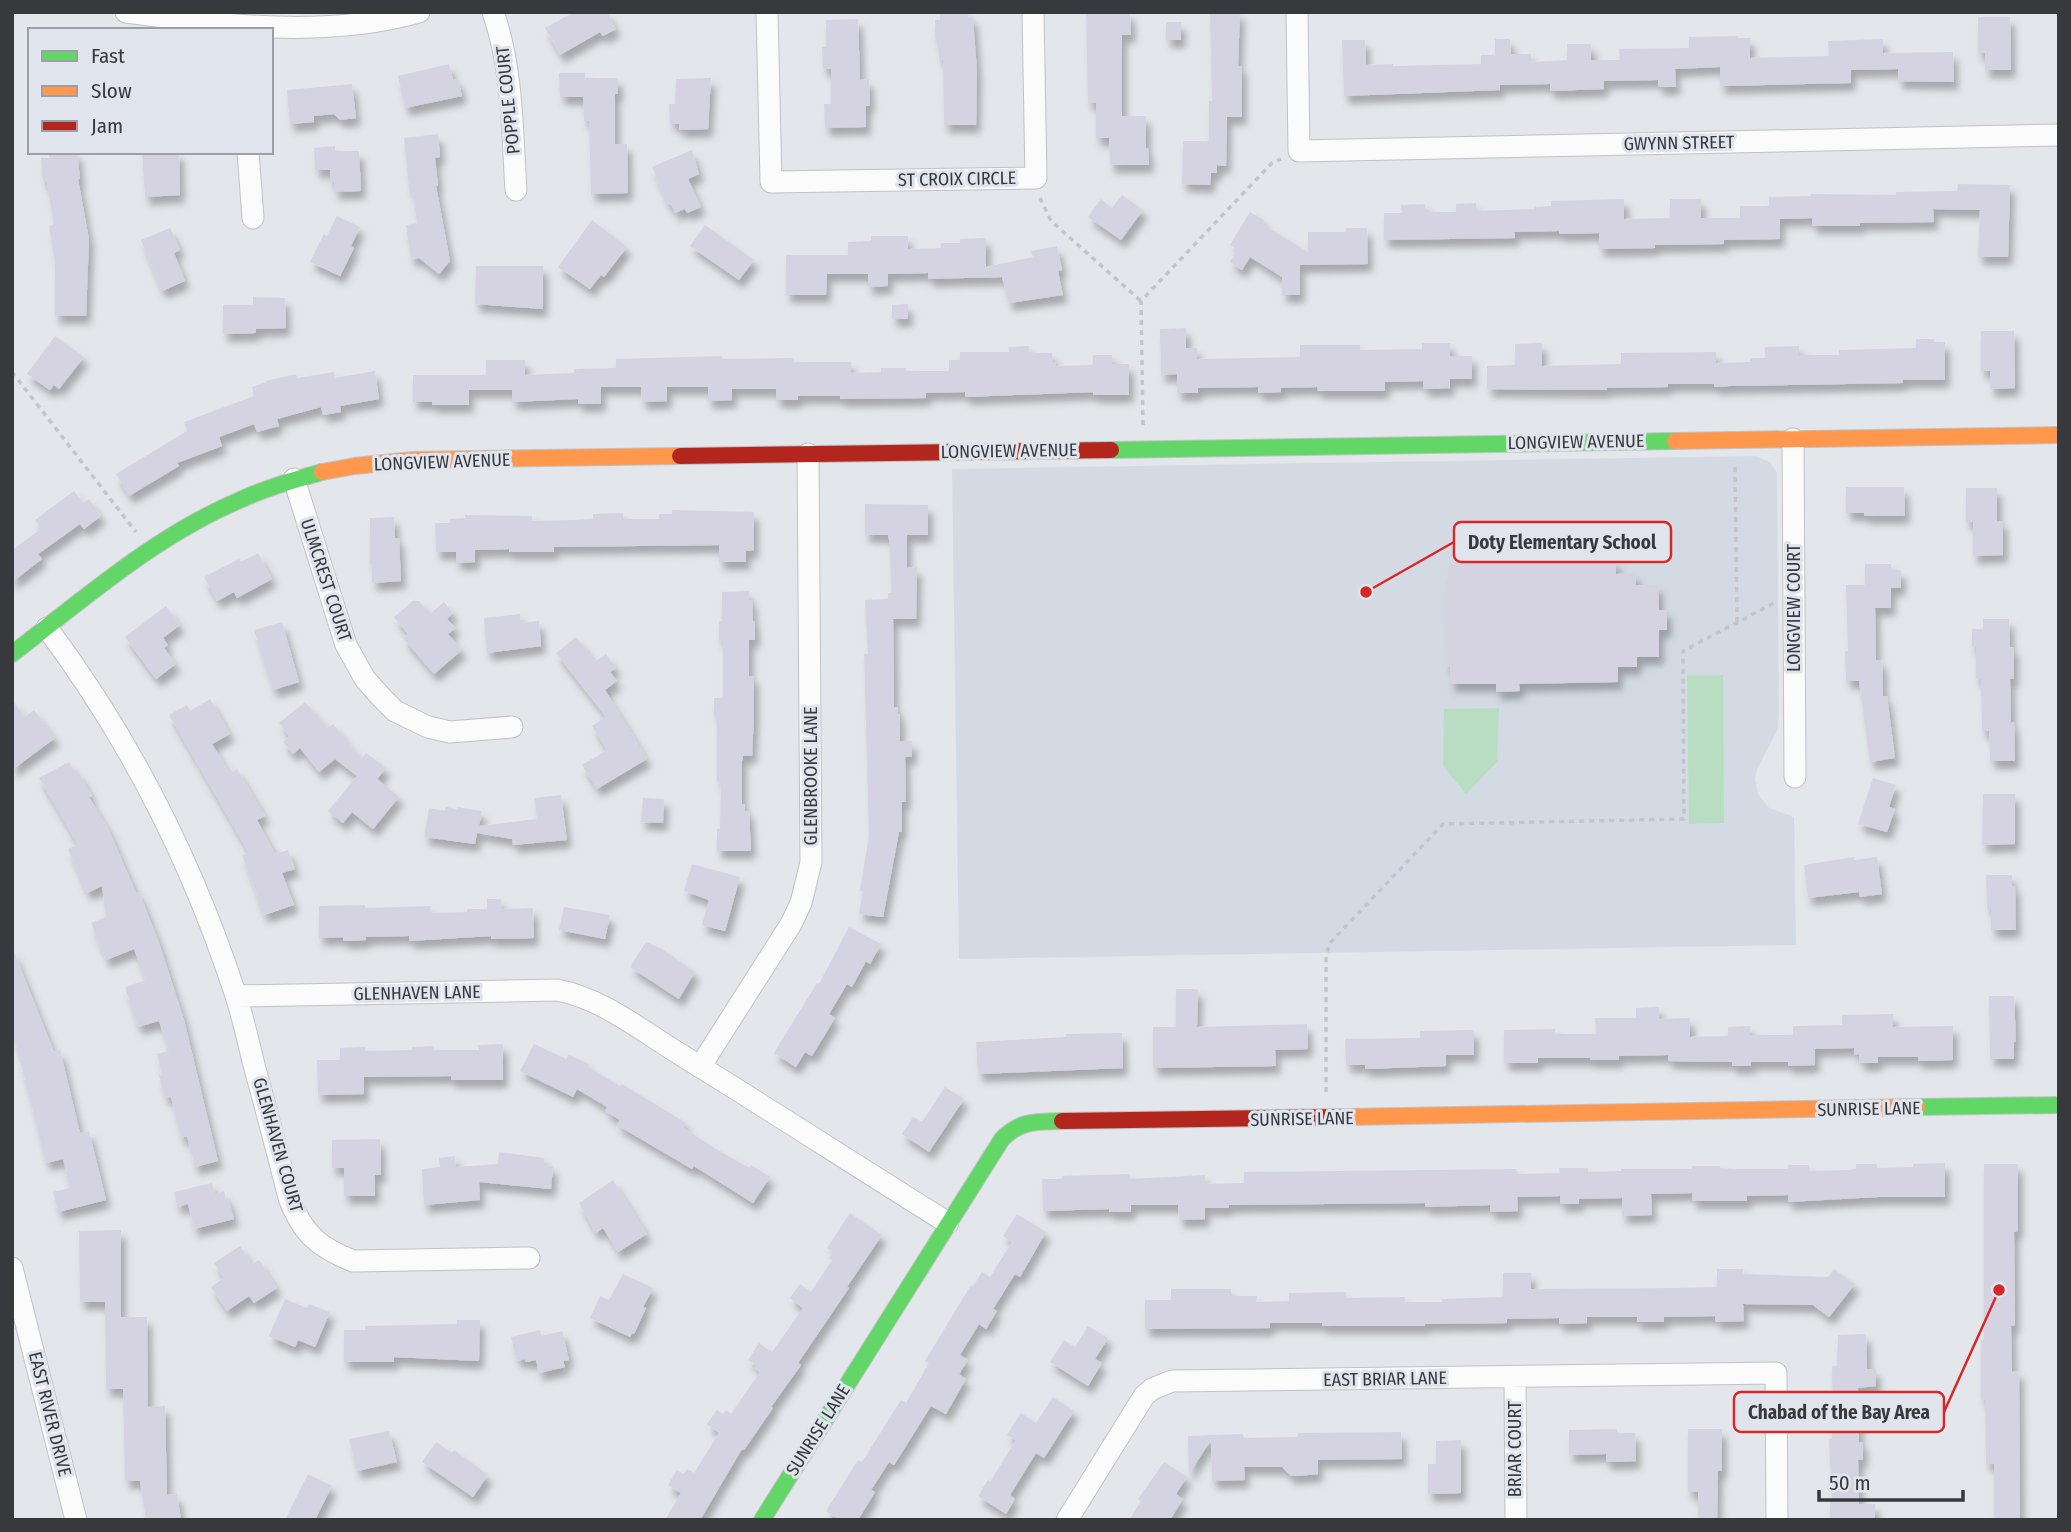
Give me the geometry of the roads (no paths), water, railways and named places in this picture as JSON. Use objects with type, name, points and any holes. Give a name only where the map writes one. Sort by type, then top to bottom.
[{"type":"street","points":[[126,12],[239,28],[314,28],[378,16],[419,12]]},
{"type":"street","name":"POPPLE COURT","points":[[493,12],[508,72],[516,190]]},
{"type":"street","name":"ST CROIX CIRCLE","points":[[767,12],[771,182],[1036,178],[1032,12]]},
{"type":"street","name":"GWYNN STREET","points":[[1297,12],[1299,151],[2059,135]]},
{"type":"street","points":[[248,154],[253,218]]},
{"type":"street","name":"LONGVIEW AVENUE","points":[[12,654],[178,530],[214,510],[295,479],[337,469],[397,462],[2059,435]]},
{"type":"street","name":"LONGVIEW COURT","points":[[1793,439],[1795,777]]},
{"type":"street","name":"GLENBROOKE LANE","points":[[700,1067],[791,924],[808,882],[812,842],[808,454]]},
{"type":"street","name":"ULMCREST COURT","points":[[295,479],[346,645],[365,679],[395,711],[428,727],[450,732],[512,727]]},
{"type":"street","points":[[47,628],[99,702],[155,799],[197,890],[236,996]]},
{"type":"street","name":"GLENHAVEN LANE","points":[[236,996],[557,990],[571,993],[594,1002],[948,1223]]},
{"type":"street","name":"GLENHAVEN COURT","points":[[236,996],[289,1198],[296,1216],[309,1234],[328,1251],[353,1261],[529,1258]]},
{"type":"street","name":"SUNRISE LANE","points":[[762,1520],[1002,1139],[1020,1124],[2059,1105]]},
{"type":"street","name":"EAST RIVER DRIVE","points":[[12,1268],[76,1520]]},
{"type":"street","name":"EAST BRIAR LANE","points":[[1067,1520],[1144,1396],[1161,1384],[1171,1381],[1776,1373],[1777,1520]]},
{"type":"street","name":"BRIAR COURT","points":[[1515,1378],[1516,1520]]},
{"type":"place","name":"Doty Elementary School","points":[[1366,592]]},
{"type":"place","name":"Chabad of the Bay Area","points":[[1999,1290]]}]
